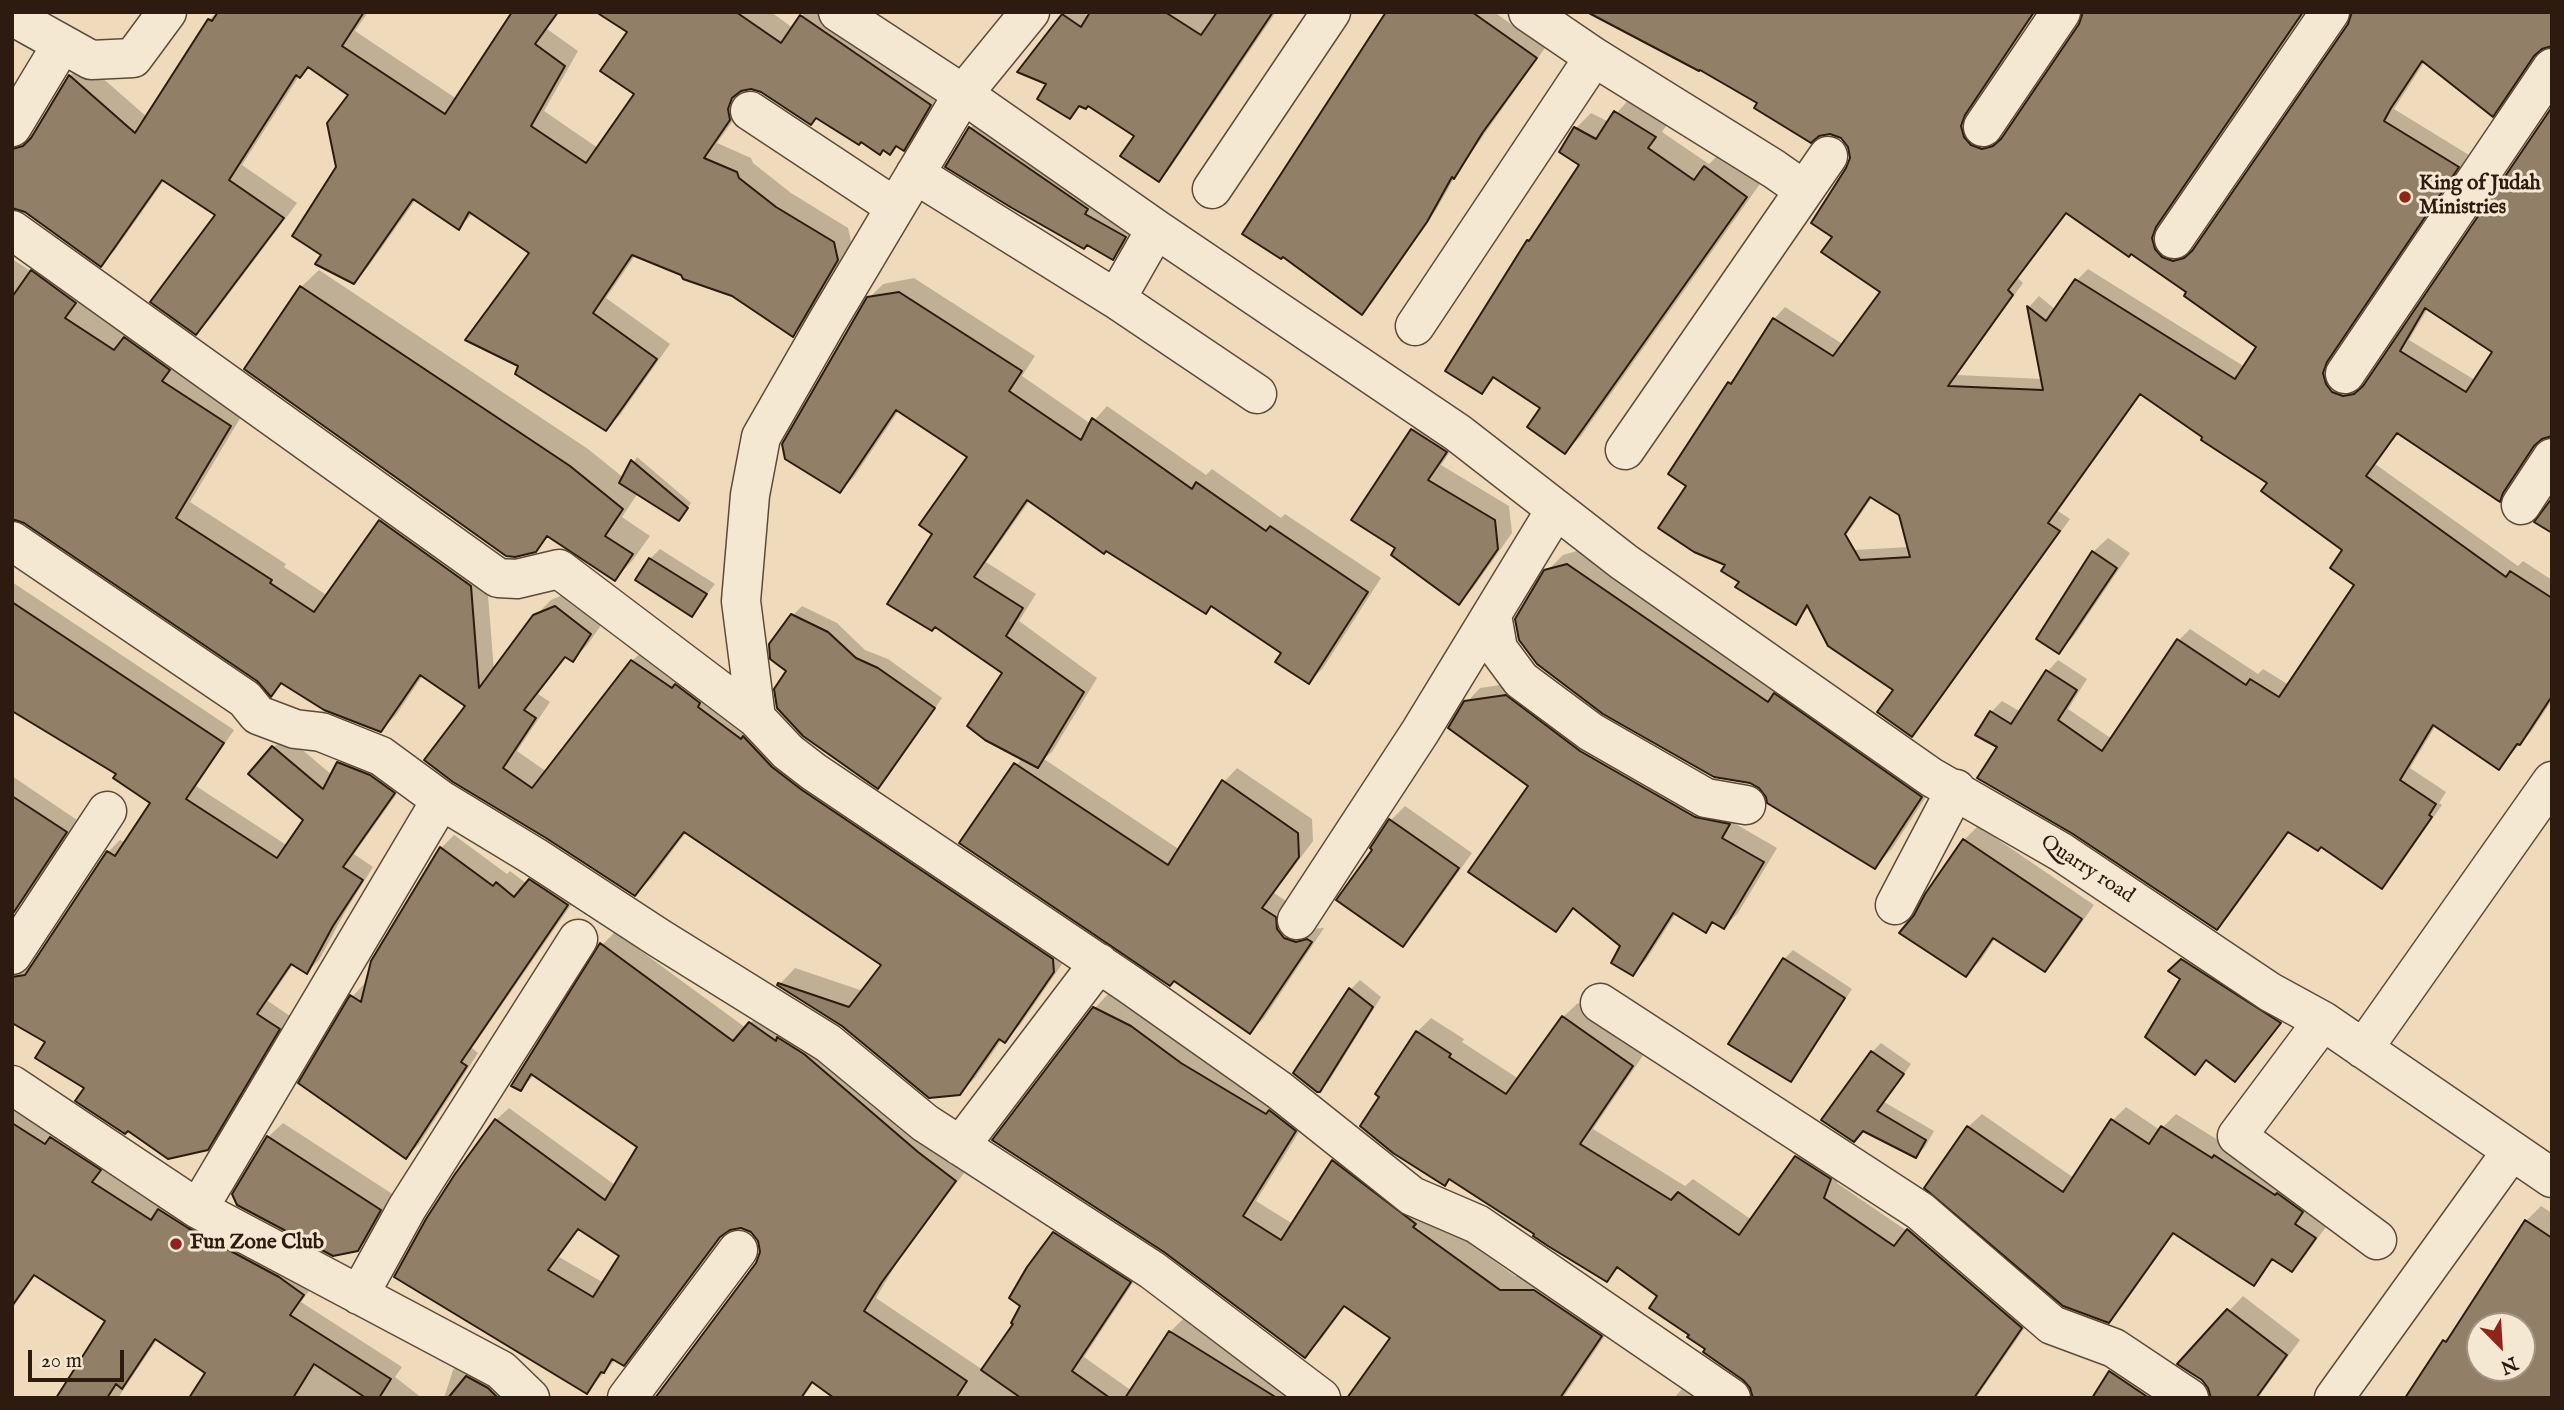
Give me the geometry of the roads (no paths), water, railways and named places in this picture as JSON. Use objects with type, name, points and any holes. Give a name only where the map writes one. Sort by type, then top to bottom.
[{"type":"street","points":[[12,16],[91,60],[133,58],[167,12]]},
{"type":"street","name":"Quarry road","points":[[838,12],[963,94],[1156,229],[1458,433],[1624,562],[1931,777],[2061,852],[2270,992],[2323,1021],[2552,1178]]},
{"type":"street","points":[[756,718],[741,601],[750,495],[761,437],[963,94],[1030,12]]},
{"type":"street","points":[[1212,189],[1331,12]]},
{"type":"street","points":[[1528,12],[1804,190]]},
{"type":"street","points":[[1983,127],[2061,12]]},
{"type":"street","points":[[2174,239],[2330,12]]},
{"type":"street","points":[[12,127],[61,44]]},
{"type":"street","points":[[1415,326],[1594,57]]},
{"type":"street","points":[[2345,374],[2552,68]]},
{"type":"street","points":[[750,111],[895,207]]},
{"type":"street","points":[[1625,450],[1828,156]]},
{"type":"street","points":[[915,174],[1115,299],[1257,394]]},
{"type":"street","points":[[1115,299],[1156,229]]},
{"type":"street","points":[[12,230],[498,578],[517,579],[559,569],[756,718],[788,752],[814,772],[1099,963],[1279,1090],[1412,1196],[1477,1224],[1731,1398]]},
{"type":"street","points":[[2521,505],[2552,458]]},
{"type":"street","points":[[1297,920],[1420,732],[1556,509]]},
{"type":"street","points":[[12,541],[245,699],[258,715],[295,729],[321,732],[381,756],[441,800],[828,1043],[925,1124],[1152,1270],[1321,1398]]},
{"type":"street","points":[[1492,615],[1497,649],[1521,680],[1591,732],[1706,798],[1746,805]]},
{"type":"street","points":[[2363,1049],[2552,781]]},
{"type":"street","points":[[1895,905],[1956,789]]},
{"type":"street","points":[[198,1209],[441,800]]},
{"type":"street","points":[[12,954],[107,811]]},
{"type":"street","points":[[359,1295],[407,1208],[578,939]]},
{"type":"street","points":[[960,1146],[1099,963]]},
{"type":"street","points":[[1600,1003],[1920,1211],[2052,1325],[2114,1348],[2189,1398]]},
{"type":"street","points":[[2323,1021],[2237,1136],[2376,1240]]},
{"type":"street","points":[[12,1085],[198,1209],[501,1370],[530,1398]]},
{"type":"street","points":[[2334,1398],[2511,1152]]},
{"type":"street","points":[[627,1398],[738,1250]]},
{"type":"place","name":"King of Judah Ministries","points":[[2405,197]]},
{"type":"place","name":"Fun Zone Club","points":[[176,1244]]}]
